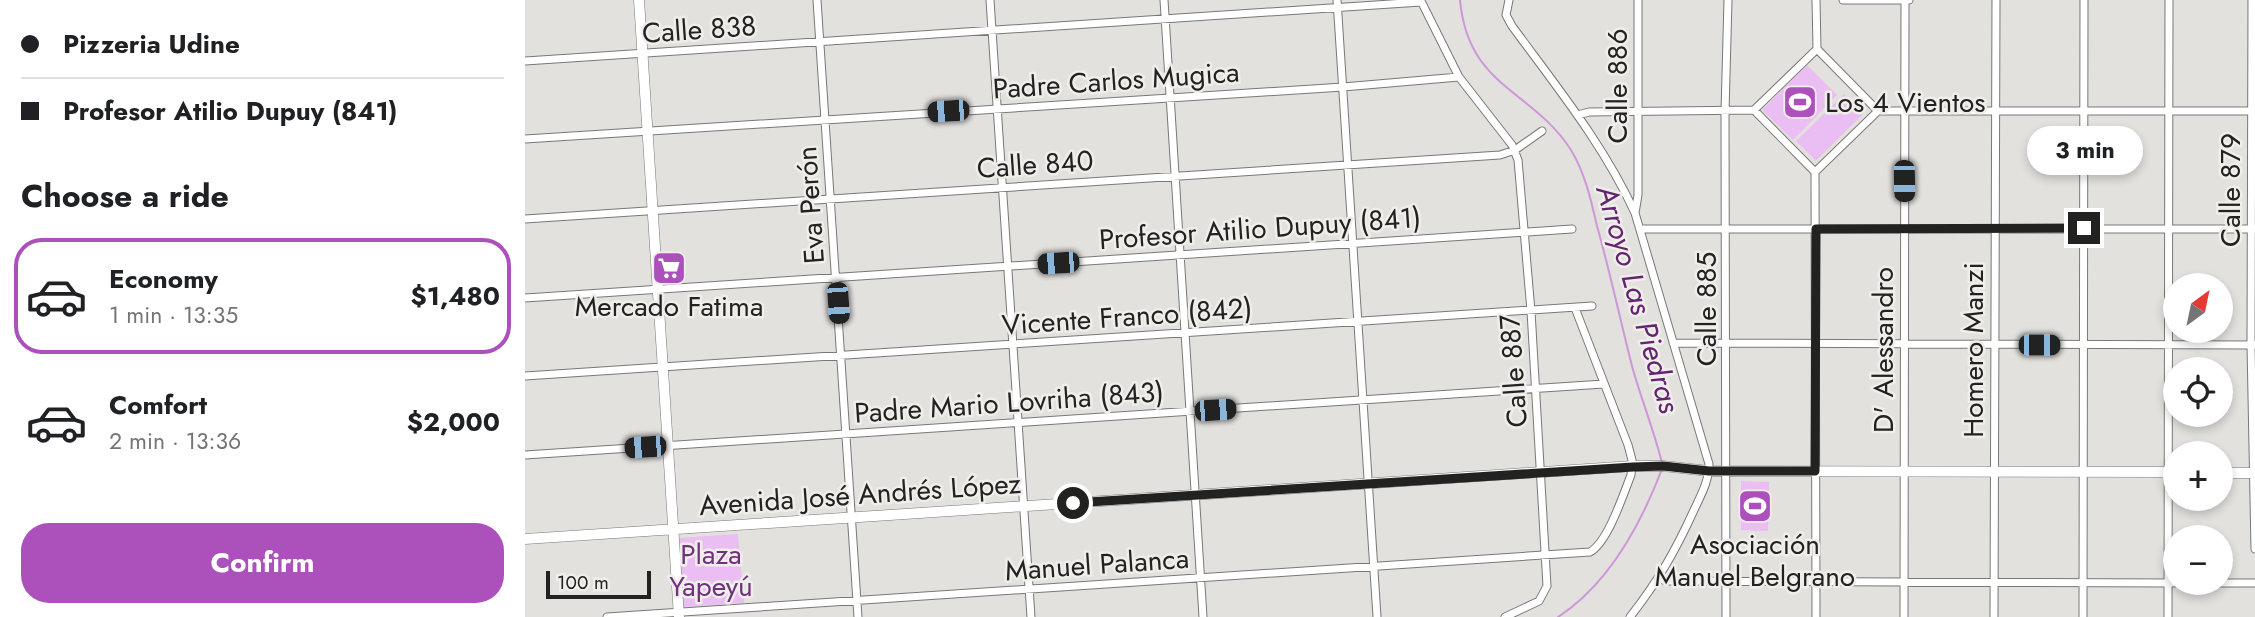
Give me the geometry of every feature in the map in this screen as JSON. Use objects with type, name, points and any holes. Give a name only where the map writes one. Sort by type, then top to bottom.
[{"type":"main road","points":[[639,0],[679,615]]},
{"type":"main road","name":"Avenida José Andrés López","points":[[525,539],[1649,466],[1705,471],[2163,472]]},
{"type":"main road","points":[[2233,473],[2254,474]]},
{"type":"street","name":"Eva Perón","points":[[817,0],[858,617]]},
{"type":"street","points":[[990,0],[1031,617]]},
{"type":"street","points":[[1164,0],[1203,617]]},
{"type":"street","points":[[1509,0],[1506,15],[1512,26],[1578,115],[1620,180],[1635,213],[1707,456],[1707,483],[1683,535],[1659,579],[1630,617]]},
{"type":"street","name":"Calle 886","points":[[1635,213],[1638,195],[1638,0]]},
{"type":"street","name":"Calle 885","points":[[1726,617],[1725,112],[1728,0]]},
{"type":"street","points":[[1816,0],[1818,49],[1878,111],[2253,111]]},
{"type":"street","points":[[1843,0],[1906,0]]},
{"type":"street","name":"D' Alessandro","points":[[1904,617],[1903,112],[1906,0]]},
{"type":"street","name":"Homero Manzi","points":[[1994,617],[1996,0]]},
{"type":"street","points":[[2083,617],[2084,0]]},
{"type":"street","points":[[2169,0],[2167,345],[2170,441]]},
{"type":"street","name":"Calle 879","points":[[2252,0],[2255,549]]},
{"type":"street","name":"Calle 838","points":[[525,61],[1165,19],[1337,4],[1421,1]]},
{"type":"street","points":[[1421,1],[1459,77],[1515,150]]},
{"type":"street","points":[[1337,4],[1377,617]]},
{"type":"street","points":[[1578,115],[1589,112],[1754,110],[1818,49]]},
{"type":"street","name":"Padre Carlos Mugica","points":[[525,139],[1343,87],[1459,77]]},
{"type":"street","points":[[1754,110],[1815,172],[1816,617]]},
{"type":"street","points":[[1815,172],[1878,111]]},
{"type":"street","name":"Calle 840","points":[[525,219],[1500,155],[1515,150],[1542,131]]},
{"type":"street","name":"Calle 887","points":[[1505,617],[1539,601],[1546,590],[1531,311],[1519,164],[1515,150]]},
{"type":"street","name":"Profesor Atilio Dupuy (841)","points":[[525,298],[1572,229]]},
{"type":"street","points":[[1640,229],[2253,229]]},
{"type":"street","name":"Vicente Franco (842)","points":[[525,376],[1592,306]]},
{"type":"street","points":[[1575,308],[1628,446],[1633,467]]},
{"type":"street","points":[[1672,343],[2253,345]]},
{"type":"street","name":"Padre Mario Lovriha (843)","points":[[525,455],[1604,384]]},
{"type":"street","name":"Manuel Palanca","points":[[607,617],[679,615],[1590,552],[1601,543],[1633,467]]},
{"type":"street","points":[[1659,579],[2163,583]]},
{"type":"street","points":[[2233,583],[2255,583]]},
{"type":"street","points":[[2168,617],[2171,595]]},
{"type":"green space","name":"Los 4 Vientos","points":[[1807,65],[1837,95],[1793,140],[1762,110]]},
{"type":"green space","points":[[1844,94],[1864,113],[1816,161],[1796,141]]},
{"type":"green space","name":"Asociación Manuel Belgrano","points":[[1741,481],[1769,482],[1768,531],[1741,530]]},
{"type":"green space","name":"Plaza Yapeyú","points":[[738,534],[744,603],[683,607],[678,538]]},
{"type":"waterway","name":"Arroyo Las Piedras","points":[[1460,0],[1465,29],[1475,52],[1488,70],[1555,130],[1571,150],[1580,168],[1590,197],[1632,366],[1662,463]]},
{"type":"waterway","name":"Arroyo Las Piedras","points":[[1558,617],[1593,588],[1608,570],[1644,511],[1662,469]]},
{"type":"place","name":"Los 4 Vientos","points":[[1800,102]]},
{"type":"place","name":"Mercado Fatima","points":[[669,268]]},
{"type":"place","name":"Asociación Manuel Belgrano","points":[[1755,506]]},
{"type":"route","points":[[1073,503],[1633,467],[1663,466],[1709,471],[1815,471],[1816,229],[2084,228]]}]
